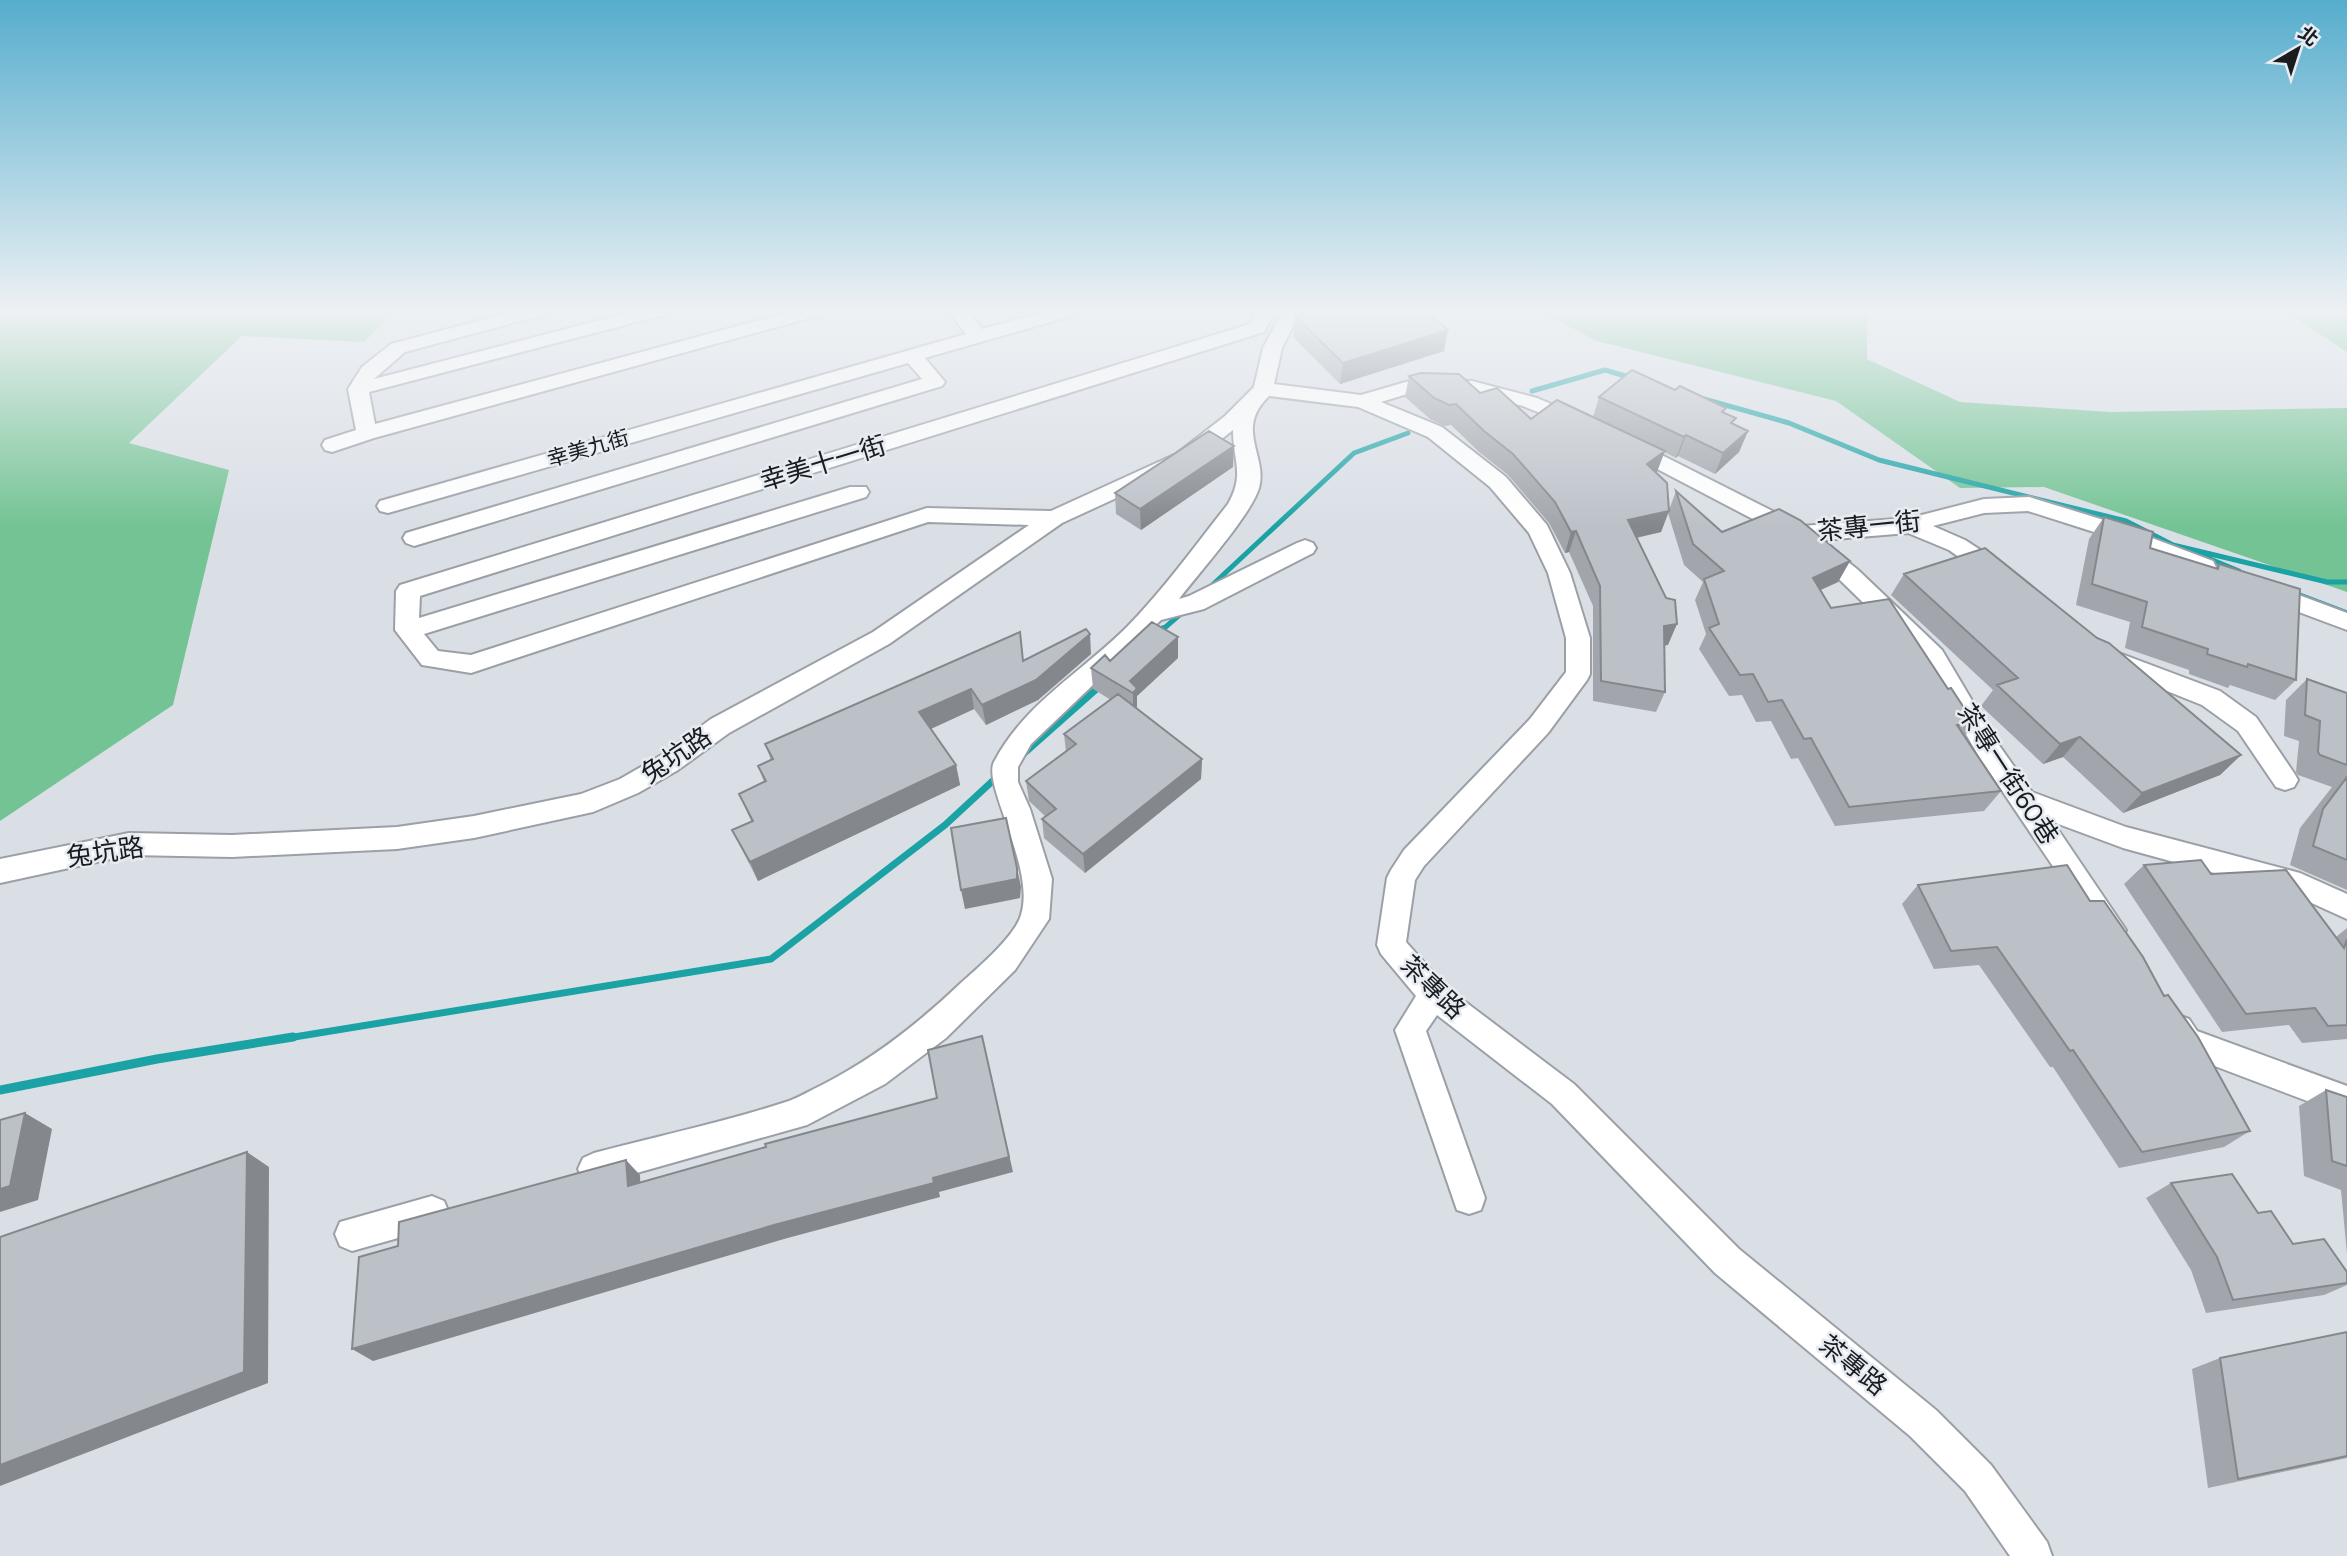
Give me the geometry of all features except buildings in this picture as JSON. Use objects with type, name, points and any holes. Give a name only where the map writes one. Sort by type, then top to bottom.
[{"type":"street","points":[[362,383],[358,390],[367,433]]},
{"type":"street","points":[[358,390],[386,383]]},
{"type":"street","points":[[332,445],[551,383]]},
{"type":"street","name":"幸美九街","points":[[388,506],[816,383]]},
{"type":"street","points":[[414,538],[933,383]]},
{"type":"street","name":"幸美十一街","points":[[407,630],[408,591],[1081,383]]},
{"type":"street","points":[[567,1176],[796,1114],[874,1074],[935,1028],[1005,961],[1035,919],[1038,879],[1017,809],[1005,782],[1005,766],[1022,737],[1153,614],[1216,538],[1248,488],[1249,472],[1243,431],[1260,383]]},
{"type":"street","name":"茶專一街","points":[[1362,401],[1416,385],[1472,387],[1530,402],[1598,431],[1799,534],[1910,526],[1984,506],[2029,504],[2099,526],[2226,575]]},
{"type":"street","name":"茶專路","points":[[1255,398],[1362,401],[1435,432],[1498,482],[1539,530],[1559,573],[1578,638],[1578,674],[1539,726],[1414,858],[1401,878],[1391,945],[1436,997],[1563,1094],[1727,1261],[1923,1423],[1978,1478],[2033,1556]]},
{"type":"street","name":"兔坑路","points":[[0,871],[129,845],[232,846],[397,838],[474,827],[584,804],[629,786],[669,763],[720,726],[881,638],[1054,519],[1183,459],[1255,398]]},
{"type":"street","points":[[858,492],[407,630],[431,659],[471,664],[927,515],[1054,519]]},
{"type":"street","points":[[1910,526],[1957,545],[2018,590]]},
{"type":"street","name":"茶專一街60巷","points":[[1799,534],[1849,575],[1933,656],[1987,748],[2124,948]]},
{"type":"street","points":[[1153,614],[1196,603],[1305,548]]},
{"type":"street","points":[[2251,585],[2347,622]]},
{"type":"street","points":[[2091,651],[2211,698],[2247,724],[2285,780]]},
{"type":"street","points":[[2023,800],[2123,837],[2300,885],[2347,907]]},
{"type":"street","points":[[1436,997],[1422,1010],[1410,1030],[1469,1198]]},
{"type":"street","points":[[2163,1006],[2186,1041],[2347,1101]]},
{"type":"street","points":[[352,1234],[460,1205]]},
{"type":"green space","points":[[0,383],[193,383],[129,443],[229,470],[173,705],[0,821]]},
{"type":"green space","points":[[1763,383],[1918,383],[1960,402],[2110,412],[2347,408],[2347,592],[2044,487],[1960,488],[1836,401]]},
{"type":"waterway","points":[[1532,391],[1561,383]]},
{"type":"waterway","points":[[1704,399],[1789,423],[1879,460],[2126,521],[2173,545],[2327,582],[2347,582]]},
{"type":"waterway","points":[[1208,589],[1354,453],[1408,433]]},
{"type":"waterway","points":[[2198,554],[2239,571]]},
{"type":"waterway","points":[[2292,592],[2347,613]]},
{"type":"waterway","points":[[1161,631],[1184,611]]},
{"type":"waterway","points":[[1020,757],[1100,686]]},
{"type":"waterway","points":[[282,1039],[771,959],[945,825],[998,776]]},
{"type":"waterway","points":[[0,1090],[157,1059],[293,1037]]}]
